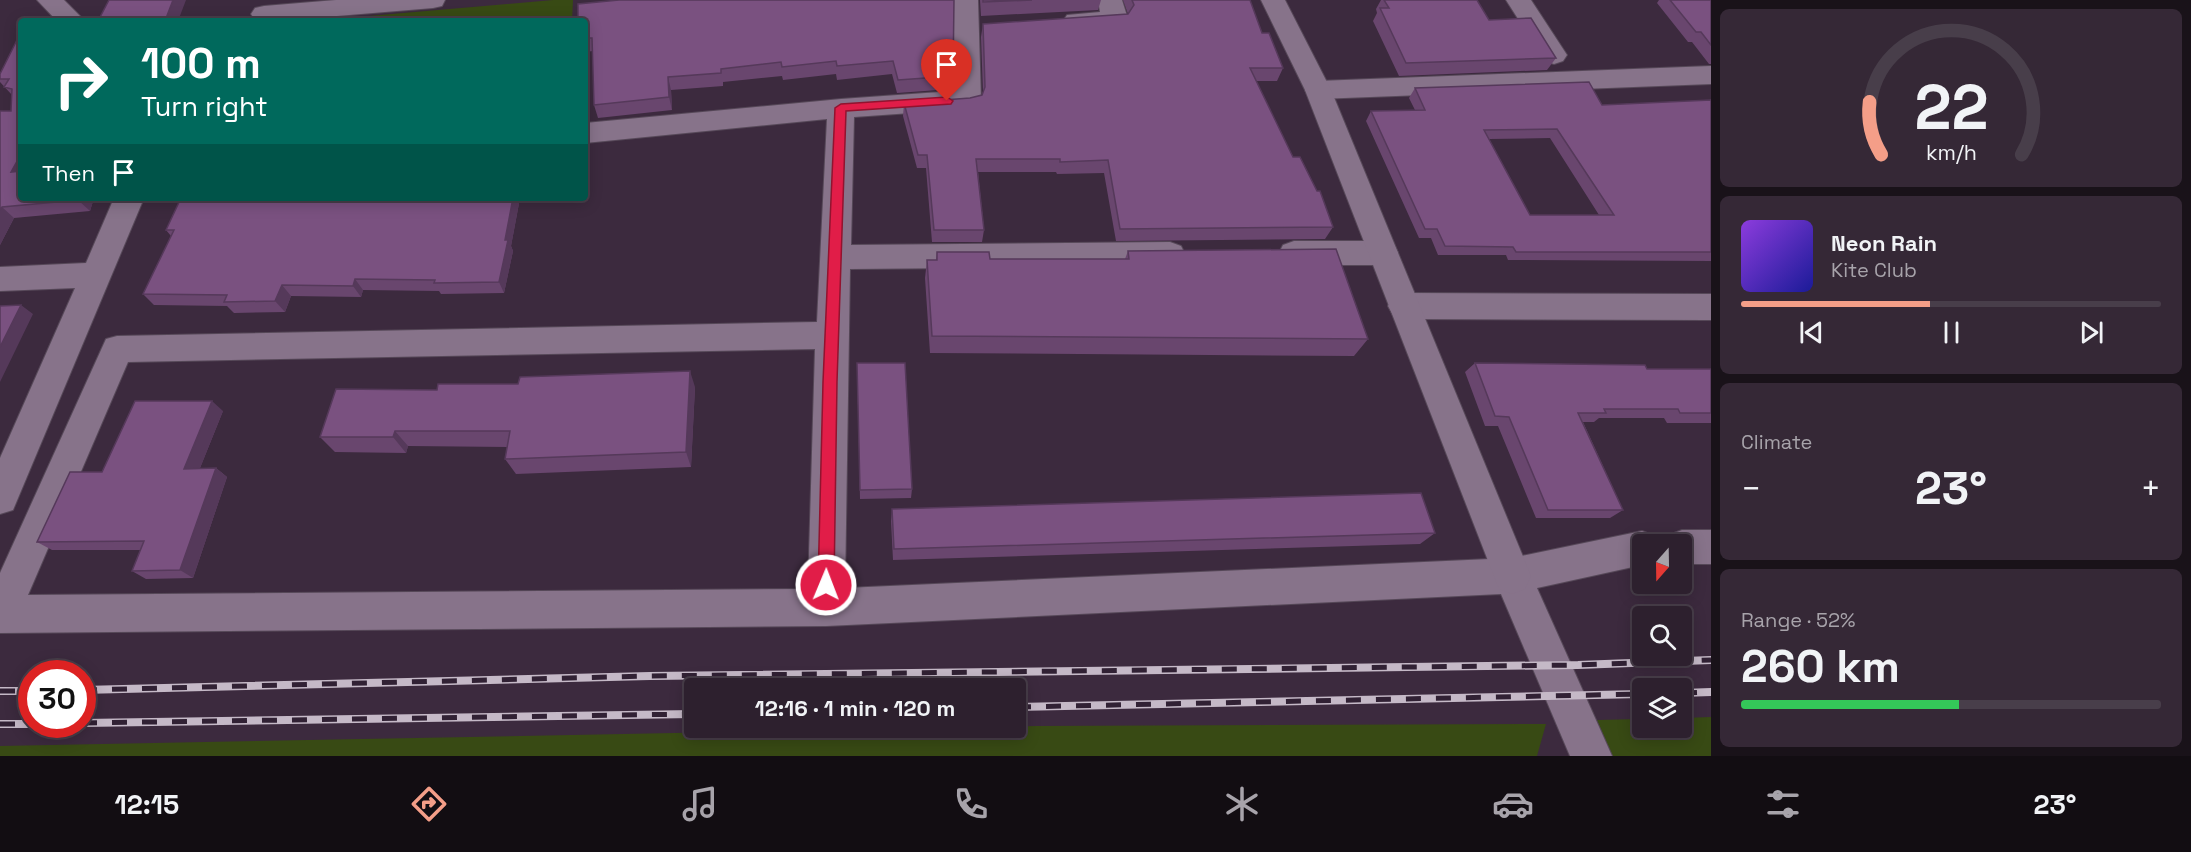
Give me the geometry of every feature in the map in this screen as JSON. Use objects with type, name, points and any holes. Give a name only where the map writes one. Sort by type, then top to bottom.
[{"type":"street","points":[[49,0],[69,18]]},
{"type":"street","points":[[266,12],[433,0]]},
{"type":"street","points":[[588,133],[841,108],[968,100],[978,26],[966,0]]},
{"type":"street","points":[[1058,22],[1115,19],[1110,0]]},
{"type":"street","points":[[1273,0],[1318,90],[1512,576],[1591,756]]},
{"type":"street","points":[[1518,0],[1571,82]]},
{"type":"street","points":[[1318,90],[1711,75]]},
{"type":"street","points":[[826,607],[830,382],[834,335],[841,108]]},
{"type":"street","points":[[0,498],[15,430],[95,275],[128,201]]},
{"type":"street","points":[[1264,254],[1383,253]]},
{"type":"street","points":[[836,257],[1192,254]]},
{"type":"street","points":[[0,279],[95,275]]},
{"type":"street","points":[[1404,306],[1711,307]]},
{"type":"street","points":[[834,335],[117,349],[0,614],[826,607],[1512,576],[1632,550]]},
{"type":"street","points":[[1692,547],[1711,547]]},
{"type":"green space","points":[[553,0],[573,0],[572,18],[346,18]]},
{"type":"green space","points":[[1711,717],[1711,756],[1612,756],[1597,720],[1632,719],[1632,738],[1692,738],[1692,718]]},
{"type":"green space","points":[[1546,724],[1537,756],[0,756],[0,746],[684,733],[684,738],[1026,738],[1026,726]]},
{"type":"building","points":[[109,0],[173,0],[166,18],[100,18]]},
{"type":"building","points":[[619,0],[954,0],[953,76],[898,80],[893,61],[837,66],[836,61],[782,67],[781,62],[721,69],[721,73],[668,77],[669,97],[594,105],[592,38],[588,38],[588,18],[578,18],[578,4]]},
{"type":"building","points":[[983,0],[1032,0],[983,2]]},
{"type":"building","points":[[1132,0],[1250,0],[1262,33],[1269,33],[1283,68],[1250,68],[1293,157],[1300,157],[1317,191],[1320,191],[1333,227],[1120,229],[1108,160],[1060,162],[1060,159],[976,159],[984,230],[934,230],[927,155],[918,155],[904,103],[982,95],[985,87],[983,24],[1128,14],[1134,5]]},
{"type":"building","points":[[1384,0],[1477,0],[1489,20],[1531,18],[1556,58],[1406,63],[1380,8],[1389,8]]},
{"type":"building","points":[[1670,0],[1711,0],[1711,45],[1701,32],[1696,32]]},
{"type":"building","points":[[18,38],[18,159],[11,172],[18,171],[18,201],[67,201],[2,207],[0,210],[0,111],[11,111],[12,89],[4,87],[9,79],[0,79],[0,74]]},
{"type":"building","points":[[1589,82],[1602,105],[1711,100],[1711,252],[1516,252],[1513,247],[1445,246],[1437,229],[1425,229],[1371,111],[1425,110],[1415,88]],"holes":[[[1557,129],[1614,215],[1530,215],[1484,130]]]},
{"type":"building","points":[[180,201],[512,201],[505,240],[508,240],[499,282],[434,283],[435,280],[355,279],[353,286],[282,285],[275,301],[224,302],[227,295],[143,294],[174,230],[166,230]]},
{"type":"building","points":[[1336,249],[1368,339],[932,336],[927,260],[937,260],[937,252],[989,252],[990,259],[1129,259],[1128,251]]},
{"type":"building","points":[[21,305],[0,347],[0,306]]},
{"type":"building","points":[[857,363],[905,363],[912,489],[860,490]]},
{"type":"building","points":[[1475,363],[1645,365],[1647,369],[1711,369],[1711,413],[1680,413],[1678,409],[1604,409],[1606,413],[1578,413],[1623,510],[1548,510],[1509,417],[1495,416]]},
{"type":"building","points":[[690,371],[686,452],[505,459],[510,431],[395,431],[393,437],[320,437],[336,389],[437,390],[438,384],[518,384],[520,377]]},
{"type":"building","points":[[135,401],[212,401],[184,469],[216,468],[180,570],[132,571],[144,541],[37,542],[70,472],[102,472]]},
{"type":"building","points":[[1421,493],[1435,533],[894,549],[892,509]]},
{"type":"railway","points":[[96,690],[650,676],[1578,665],[1711,660]]},
{"type":"railway","points":[[0,691],[18,691]]},
{"type":"railway","points":[[1692,693],[1711,692]]},
{"type":"railway","points":[[1026,707],[1632,694]]},
{"type":"railway","points":[[96,723],[684,714]]},
{"type":"railway","points":[[0,724],[18,724]]},
{"type":"route","points":[[826,585],[830,382],[834,335],[841,108],[947,101]]}]
